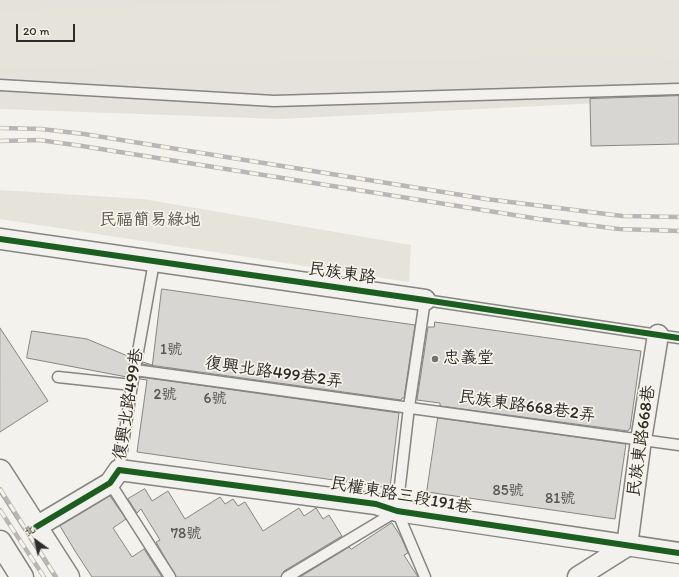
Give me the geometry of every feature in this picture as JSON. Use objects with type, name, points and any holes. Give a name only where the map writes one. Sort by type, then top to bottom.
[{"type":"main road","points":[[0,471],[68,577]]},
{"type":"main road","points":[[0,542],[22,577]]},
{"type":"street","name":"民族東路","points":[[0,240],[425,300]]},
{"type":"street","name":"民族東路668巷","points":[[627,546],[641,440],[658,335]]},
{"type":"street","name":"民權東路三段191巷","points":[[114,476],[376,504],[397,511],[679,553]]},
{"type":"street","name":"復興北路499巷","points":[[36,527],[114,476]]},
{"type":"street","points":[[578,577],[627,546]]},
{"type":"lane","points":[[0,85],[274,102],[679,89]]},
{"type":"lane","name":"復興北路499巷","points":[[114,476],[154,262]]},
{"type":"lane","points":[[425,300],[409,407],[397,511],[425,577]]},
{"type":"lane","name":"民族東路","points":[[425,300],[679,338]]},
{"type":"lane","name":"復興北路499巷2弄","points":[[135,370],[409,407]]},
{"type":"lane","points":[[58,377],[132,385]]},
{"type":"lane","name":"民族東路668巷2弄","points":[[409,407],[679,445]]},
{"type":"lane","points":[[114,476],[170,577]]},
{"type":"lane","points":[[287,577],[397,511]]},
{"type":"shaded area","points":[[0,0],[679,0],[679,99],[280,119],[0,109]]},
{"type":"green space","points":[[330,0],[679,0],[679,59],[625,55],[0,68],[0,11]]},
{"type":"green space","name":"民福簡易綠地","points":[[0,190],[143,199],[411,245],[409,282],[0,219]]},
{"type":"building","points":[[679,96],[679,144],[591,146],[590,99]]},
{"type":"building","points":[[162,289],[415,325],[404,398],[401,400],[142,364],[143,362],[152,365]]},
{"type":"building","points":[[435,322],[641,351],[630,429],[628,431],[440,406],[440,403],[417,400],[428,327],[434,327]]},
{"type":"building","points":[[0,328],[48,401],[0,432]]},
{"type":"building","points":[[32,331],[87,339],[130,357],[127,377],[27,358]]},
{"type":"building","points":[[140,377],[399,413],[390,488],[137,452],[147,380],[140,379]]},
{"type":"building","points":[[438,418],[626,444],[615,519],[427,492]]},
{"type":"building","points":[[145,489],[152,501],[168,491],[185,519],[220,497],[225,504],[233,499],[238,506],[245,502],[263,531],[299,508],[304,516],[316,508],[323,519],[329,515],[342,536],[284,571],[281,577],[176,577],[156,542],[160,540],[141,509],[137,513],[128,499]]},
{"type":"building","points":[[110,496],[126,519],[113,528],[132,557],[144,549],[162,577],[92,577],[75,551],[60,526]]},
{"type":"building","points":[[392,523],[401,537],[408,553],[404,555],[418,577],[300,577],[349,547],[351,549]]},
{"type":"railway","points":[[0,128],[41,129],[84,134],[486,199],[622,216],[679,217]]},
{"type":"railway","points":[[0,141],[39,140],[82,146],[539,219],[619,229],[679,231]]},
{"type":"railway","points":[[0,489],[56,577]]},
{"type":"railway","points":[[0,510],[44,577]]},
{"type":"cycle path","points":[[0,239],[679,338]]},
{"type":"cycle path","points":[[36,527],[110,483],[119,470],[376,504],[397,511],[679,553]]},
{"type":"place","name":"忠義堂","points":[[435,359]]}]
